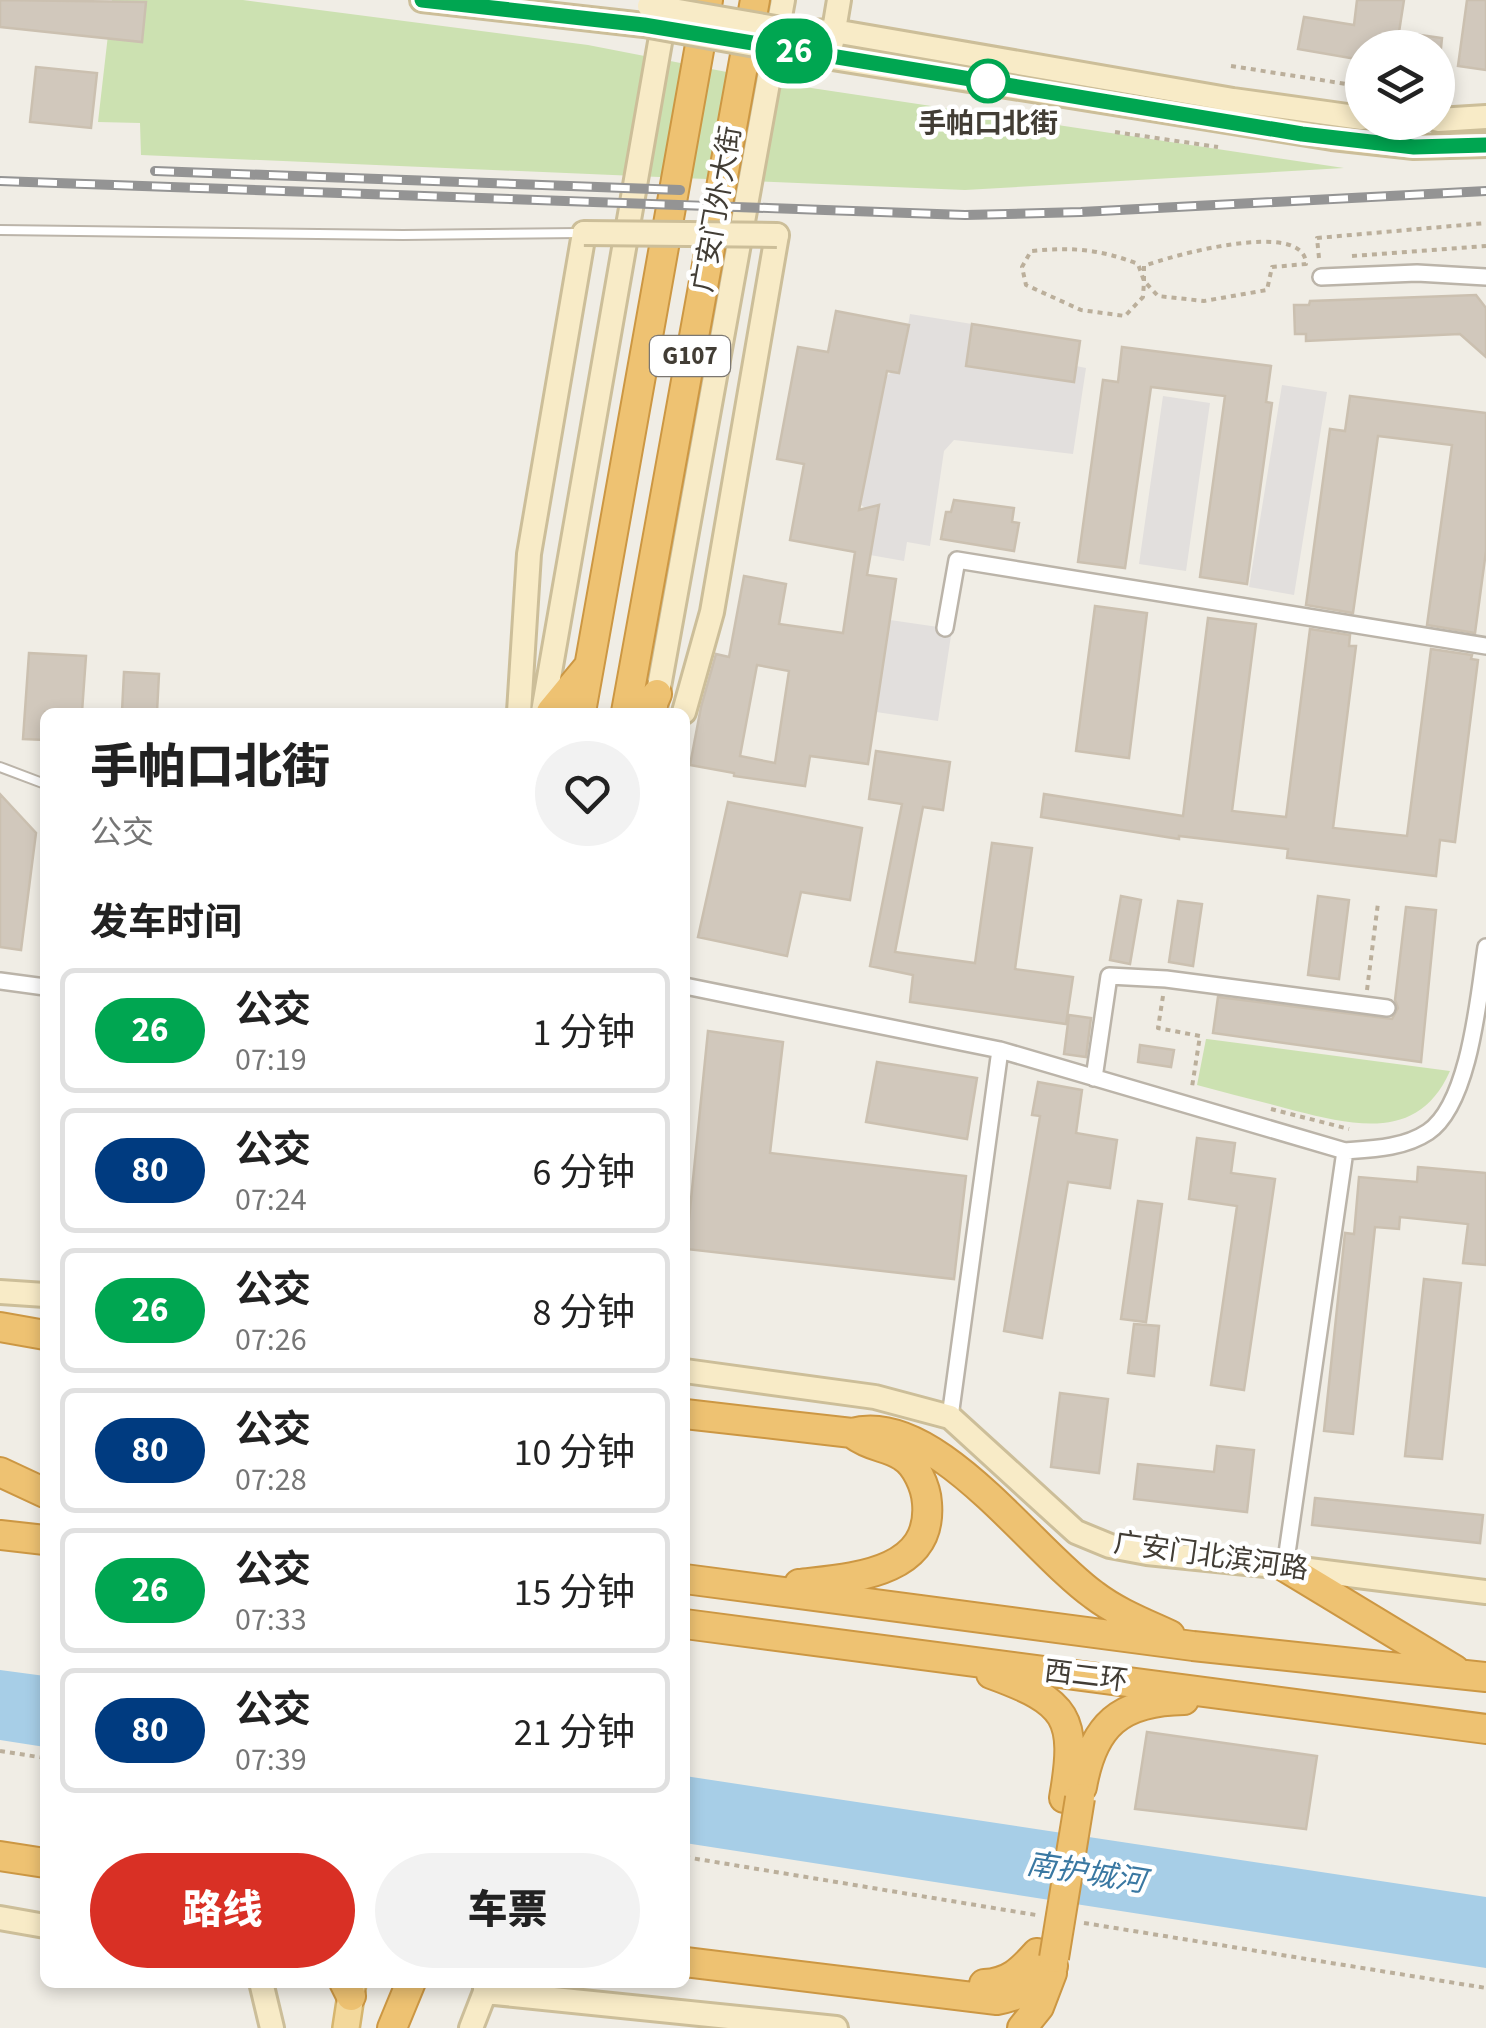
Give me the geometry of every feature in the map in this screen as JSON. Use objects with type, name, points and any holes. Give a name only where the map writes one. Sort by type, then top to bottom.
[{"type":"highway","name":"广安门外大街","points":[[582,708],[708,0]]},
{"type":"highway","name":"广安门外大街","points":[[627,708],[755,0]]},
{"type":"highway","points":[[551,708],[590,665]]},
{"type":"highway","points":[[690,1415],[852,1433],[866,1429],[886,1431],[914,1439],[975,1486],[1095,1597],[1194,1646]]},
{"type":"highway","points":[[762,1589],[860,1576],[897,1565],[913,1549],[924,1528],[928,1506],[923,1483],[903,1456],[869,1446],[852,1433]]},
{"type":"highway","points":[[0,1472],[40,1491]]},
{"type":"highway","points":[[0,1488],[40,1492]]},
{"type":"highway","points":[[0,1534],[40,1539]]},
{"type":"highway","points":[[1285,1566],[1473,1675]]},
{"type":"highway","name":"西二环","points":[[690,1580],[1194,1646],[1473,1675]]},
{"type":"highway","name":"西二环","points":[[690,1625],[1486,1729]]},
{"type":"highway","points":[[892,1652],[968,1666],[1016,1683],[1052,1702],[1068,1725],[1072,1798],[1048,1959],[1039,2007],[1022,2028]]},
{"type":"highway","points":[[1072,1798],[1094,1742],[1106,1727],[1134,1706],[1170,1700],[1266,1698]]},
{"type":"highway","points":[[0,1856],[40,1862]]},
{"type":"highway","points":[[690,1950],[726,1961]]},
{"type":"highway","points":[[690,1962],[726,1961],[1000,1984],[1048,1959]]},
{"type":"highway","points":[[389,2028],[408,1988]]},
{"type":"main road","points":[[346,2028],[350,1988]]},
{"type":"main road","points":[[389,2028],[394,1988]]},
{"type":"street","points":[[422,0],[648,8],[797,42],[830,55],[1302,134],[1414,147],[1486,144]]},
{"type":"street","name":"广安门外大街","points":[[654,706],[783,0]]},
{"type":"street","points":[[830,55],[839,0]]},
{"type":"street","points":[[548,708],[648,8]]},
{"type":"street","points":[[797,42],[834,30],[1233,100],[1345,116]]},
{"type":"street","points":[[1455,119],[1486,118]]},
{"type":"street","points":[[519,708],[529,554],[584,233],[777,235],[712,612],[685,708]]},
{"type":"street","points":[[1321,277],[1417,272],[1486,276]]},
{"type":"street","points":[[945,628],[957,560],[1486,646]]},
{"type":"street","points":[[690,987],[1000,1050],[1345,1151],[1390,1148],[1430,1131],[1450,1107],[1482,1002],[1486,947]]},
{"type":"street","points":[[1094,1078],[1109,976],[1166,979],[1387,1008]]},
{"type":"street","points":[[0,981],[40,986]]},
{"type":"street","points":[[950,1417],[1000,1050]]},
{"type":"street","points":[[1285,1566],[1345,1151]]},
{"type":"street","points":[[0,1292],[40,1295]]},
{"type":"street","name":"广安门北滨河路","points":[[690,1372],[875,1396],[950,1417],[1076,1532],[1110,1546],[1486,1592]]},
{"type":"street","points":[[0,1918],[40,1925]]},
{"type":"street","points":[[262,1988],[272,2028]]},
{"type":"street","points":[[471,2028],[485,1988]]},
{"type":"street","points":[[494,1988],[836,2028]]},
{"type":"lane","points":[[0,230],[584,233]]},
{"type":"lane","points":[[0,767],[40,782]]},
{"type":"path","points":[[1231,66],[1345,84]]},
{"type":"path","points":[[1115,132],[1218,147]]},
{"type":"path","points":[[1319,259],[1317,238],[1486,223]]},
{"type":"path","points":[[1144,281],[1144,266],[1172,254],[1264,240],[1298,247],[1306,256],[1306,264],[1272,267],[1268,290],[1204,301],[1158,296],[1144,281],[1138,264],[1072,246],[1031,252],[1022,267],[1026,285],[1081,310],[1125,316],[1144,297],[1144,281]]},
{"type":"path","points":[[1338,258],[1486,246]]},
{"type":"path","points":[[1365,1005],[1378,904]]},
{"type":"path","points":[[1166,979],[1158,1028],[1200,1036],[1192,1089]]},
{"type":"path","points":[[1262,1107],[1349,1129]]},
{"type":"path","points":[[0,1751],[40,1757]]},
{"type":"green space","points":[[112,0],[243,0],[588,45],[798,86],[1344,168],[965,190],[141,155],[140,123],[98,122]]},
{"type":"green space","points":[[1206,1039],[1450,1071],[1437,1093],[1421,1109],[1404,1118],[1384,1123],[1341,1121],[1197,1085]]},
{"type":"shaded area","points":[[910,314],[972,324],[967,366],[1073,382],[1076,366],[1086,368],[1073,454],[954,440],[944,451],[930,546],[907,542],[904,561],[870,555],[879,506],[865,508],[860,504],[886,376],[900,372]]},
{"type":"shaded area","points":[[1282,385],[1327,392],[1294,595],[1249,587]]},
{"type":"shaded area","points":[[1163,396],[1210,403],[1186,571],[1139,564]]},
{"type":"shaded area","points":[[890,620],[952,629],[938,721],[876,712]]},
{"type":"water","points":[[0,1670],[40,1675],[40,1746],[0,1740]]},
{"type":"water","name":"南护城河","points":[[690,1777],[1486,1897],[1486,1968],[690,1844]]},
{"type":"building","points":[[0,0],[146,2],[142,42],[0,27]]},
{"type":"building","points":[[1357,0],[1404,0],[1399,30],[1345,30],[1345,57],[1298,49],[1304,17],[1354,25]]},
{"type":"building","points":[[1467,0],[1486,0],[1486,70],[1458,66]]},
{"type":"building","points":[[36,67],[97,73],[91,128],[30,122]]},
{"type":"building","points":[[1476,295],[1486,308],[1486,357],[1460,334],[1306,341],[1306,334],[1295,334],[1294,305],[1309,305],[1310,301]]},
{"type":"building","points":[[836,311],[909,325],[899,373],[887,371],[859,510],[879,505],[867,575],[896,579],[868,764],[810,756],[805,786],[690,765],[716,654],[729,657],[744,576],[786,584],[779,624],[843,633],[855,552],[790,540],[804,464],[777,459],[798,347],[828,352]],"holes":[[[757,665],[789,671],[775,763],[740,756]]]},
{"type":"building","points":[[972,324],[1080,341],[1074,382],[966,366]]},
{"type":"building","points":[[1122,347],[1271,366],[1266,402],[1272,403],[1247,584],[1200,577],[1225,396],[1151,387],[1125,568],[1078,562],[1103,380],[1118,382]]},
{"type":"building","points":[[1350,396],[1486,413],[1486,551],[1475,633],[1427,625],[1452,445],[1378,436],[1353,613],[1306,605],[1330,429],[1345,431]]},
{"type":"building","points":[[954,500],[1014,508],[1012,522],[1019,523],[1014,551],[941,539],[946,512],[951,512]]},
{"type":"building","points":[[1095,606],[1147,613],[1129,758],[1076,751]]},
{"type":"building","points":[[1208,618],[1256,624],[1232,811],[1286,817],[1310,629],[1350,635],[1349,646],[1356,646],[1333,828],[1407,836],[1431,649],[1472,655],[1471,659],[1478,660],[1455,842],[1440,840],[1436,876],[1287,858],[1288,849],[1179,839],[1041,817],[1044,794],[1183,816]]},
{"type":"building","points":[[29,653],[86,656],[82,708],[40,708],[40,740],[23,739]]},
{"type":"building","points":[[124,672],[159,674],[157,708],[122,708]]},
{"type":"building","points":[[876,751],[950,762],[943,810],[923,807],[895,952],[975,963],[992,843],[1032,848],[1015,969],[1073,977],[1066,1024],[910,1002],[913,975],[870,966],[902,804],[869,799]]},
{"type":"building","points":[[0,794],[36,833],[21,950],[0,947]]},
{"type":"building","points":[[728,802],[862,828],[850,900],[801,892],[787,956],[698,937]]},
{"type":"building","points":[[1121,896],[1141,900],[1130,964],[1110,960]]},
{"type":"building","points":[[1318,896],[1349,900],[1339,979],[1308,975]]},
{"type":"building","points":[[1178,901],[1202,904],[1193,966],[1169,962]]},
{"type":"building","points":[[1406,907],[1436,910],[1421,1062],[1213,1033],[1218,997],[1392,1019],[1398,1008],[1395,1000]]},
{"type":"building","points":[[1069,1015],[1091,1018],[1086,1057],[1064,1054]]},
{"type":"building","points":[[708,1031],[783,1042],[770,1153],[966,1176],[954,1279],[690,1249],[690,1209]]},
{"type":"building","points":[[1140,1045],[1174,1050],[1171,1067],[1138,1062]]},
{"type":"building","points":[[877,1062],[977,1078],[967,1139],[866,1122]]},
{"type":"building","points":[[1038,1082],[1082,1090],[1076,1133],[1117,1140],[1110,1188],[1068,1182],[1042,1338],[1004,1331],[1040,1116],[1032,1115]]},
{"type":"building","points":[[1197,1138],[1235,1143],[1231,1173],[1275,1179],[1244,1390],[1211,1385],[1237,1206],[1189,1199]]},
{"type":"building","points":[[1418,1167],[1486,1173],[1486,1265],[1463,1263],[1468,1224],[1400,1217],[1399,1229],[1375,1227],[1353,1434],[1324,1431],[1345,1233],[1354,1234],[1359,1177],[1417,1182]]},
{"type":"building","points":[[1138,1201],[1162,1204],[1146,1322],[1121,1319]]},
{"type":"building","points":[[1424,1279],[1461,1283],[1442,1459],[1405,1456]]},
{"type":"building","points":[[1134,1324],[1159,1326],[1154,1376],[1128,1373]]},
{"type":"building","points":[[1060,1393],[1108,1399],[1099,1473],[1051,1467]]},
{"type":"building","points":[[1217,1446],[1254,1450],[1247,1512],[1134,1499],[1138,1464],[1214,1472]]},
{"type":"building","points":[[1315,1498],[1483,1515],[1480,1543],[1312,1525]]},
{"type":"building","points":[[1147,1732],[1317,1756],[1306,1829],[1135,1809]]},
{"type":"railway","points":[[155,171],[680,190]]},
{"type":"railway","points":[[0,181],[965,215],[1486,191]]},
{"type":"bus line","name":"26","points":[[422,0],[644,25],[1302,134],[1414,147],[1486,145]]},
{"type":"place","name":"手帕口北街","points":[[988,81]]}]
